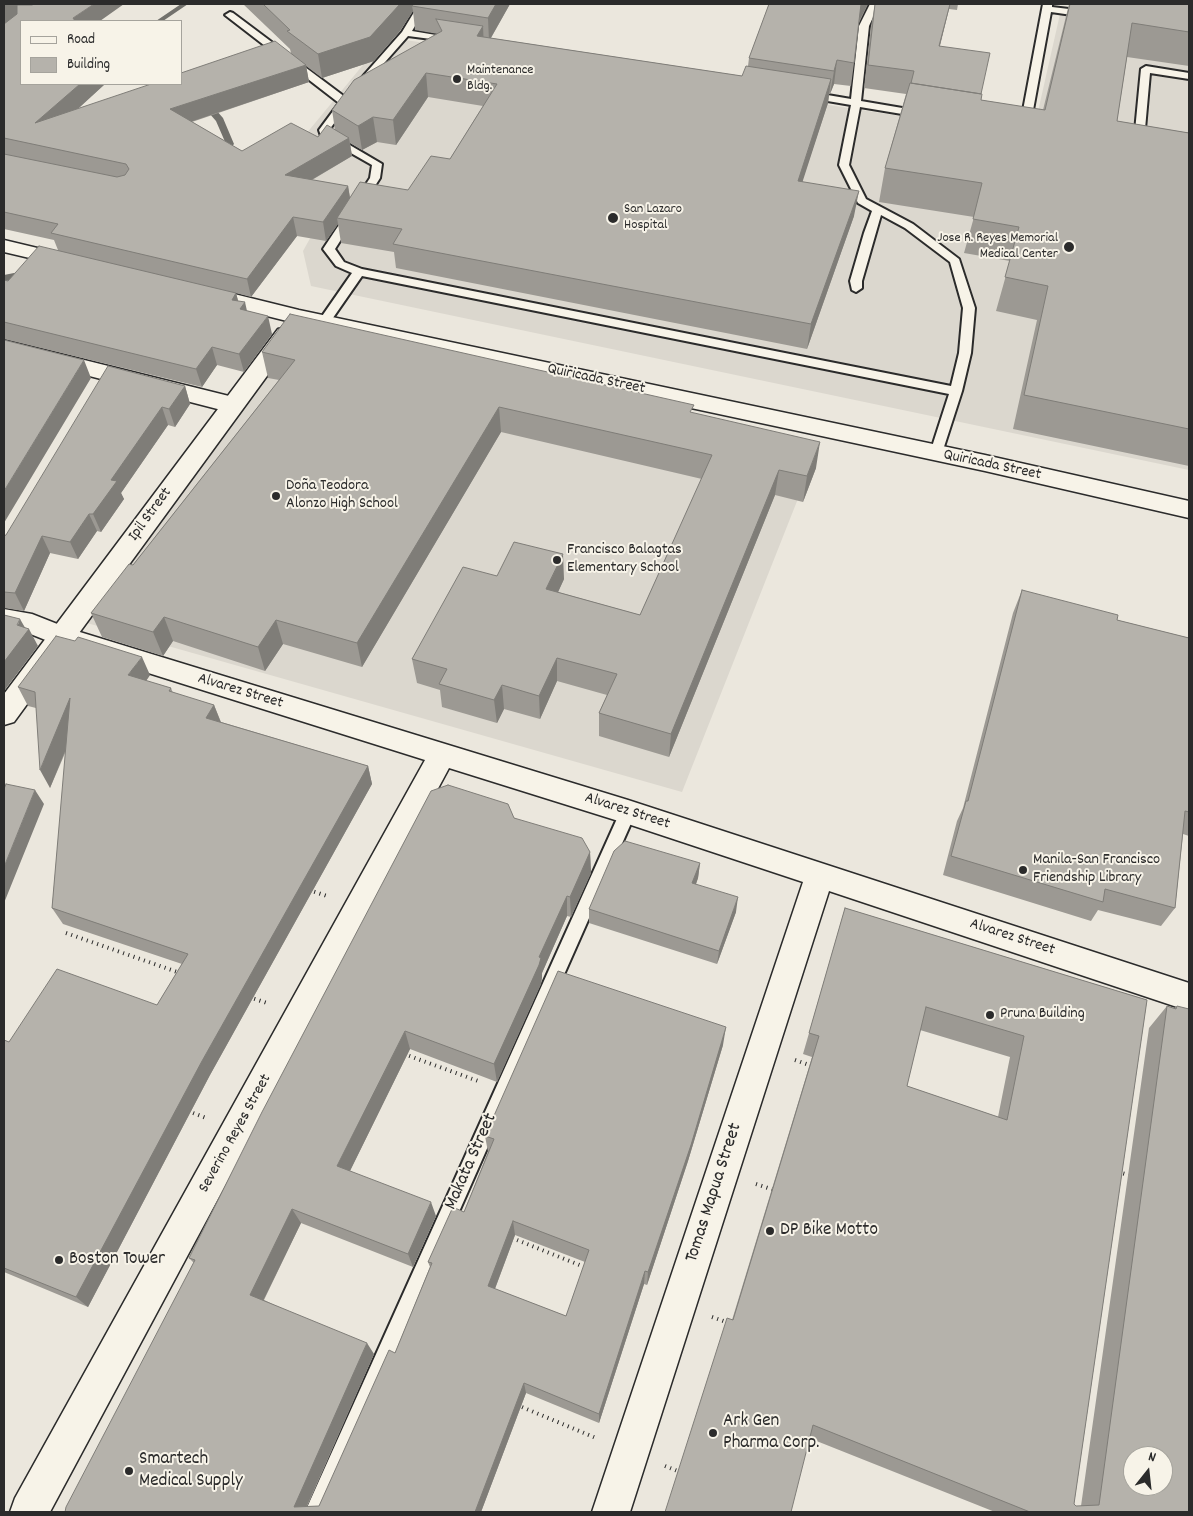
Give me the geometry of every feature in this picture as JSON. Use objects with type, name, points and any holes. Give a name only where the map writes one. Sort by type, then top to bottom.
[{"type":"street","points":[[4,246],[81,264]]},
{"type":"street","name":"Quiricada Street","points":[[195,292],[324,322],[936,453],[1189,510]]},
{"type":"street","name":"Ipil Street","points":[[4,714],[299,316]]},
{"type":"street","points":[[4,369],[10,348],[103,381],[233,405]]},
{"type":"street","name":"Alvarez Street","points":[[4,619],[32,624],[62,636],[628,812],[820,874],[1145,993],[1189,997]]},
{"type":"street","name":"Severino Reyes Street","points":[[30,1512],[442,755]]},
{"type":"street","name":"Tomas Mapua Street","points":[[611,1512],[820,874]]},
{"type":"lane","points":[[423,4],[406,33],[345,102],[324,130],[326,136],[377,164],[375,178],[329,249],[340,264],[359,272],[956,391]]},
{"type":"lane","points":[[874,4],[864,26],[856,102],[844,164],[862,201],[909,226],[955,261],[969,308],[965,353],[956,391],[936,453]]},
{"type":"lane","points":[[1015,128],[1021,128],[1026,121],[1048,6],[1095,15]]},
{"type":"lane","points":[[230,15],[345,102]]},
{"type":"lane","points":[[406,33],[464,42]]},
{"type":"lane","points":[[1189,76],[1146,69],[1140,131],[1189,138]]},
{"type":"lane","points":[[802,94],[932,116]]},
{"type":"lane","points":[[856,288],[856,281],[869,233],[878,209]]},
{"type":"lane","points":[[324,322],[359,272]]},
{"type":"lane","name":"Makata Street","points":[[315,1512],[628,812]]},
{"type":"path","points":[[303,888],[359,907]]},
{"type":"path","points":[[66,933],[188,976]]},
{"type":"path","points":[[244,996],[300,1015]]},
{"type":"path","points":[[762,1049],[818,1068]]},
{"type":"path","points":[[402,1053],[503,1091]]},
{"type":"path","points":[[184,1110],[238,1130]]},
{"type":"path","points":[[1109,1169],[1136,1178]]},
{"type":"path","points":[[722,1172],[779,1192]]},
{"type":"path","points":[[504,1235],[596,1272]]},
{"type":"path","points":[[679,1305],[734,1325]]},
{"type":"path","points":[[513,1404],[683,1474]]},
{"type":"shaded area","name":"San Lazaro Hospital","points":[[1060,14],[1189,32],[1189,470],[311,286],[303,251],[337,190],[273,174],[386,37],[1032,138]]},
{"type":"shaded area","name":"Francisco Balagtas Elementary School","points":[[290,334],[820,443],[682,792],[87,623]]},
{"type":"building","points":[[94,4],[73,18],[74,20],[20,20],[20,85],[79,85],[35,123],[148,85],[182,85],[182,73],[275,41],[306,65],[170,109],[242,151],[291,123],[318,137],[327,125],[349,138],[285,175],[348,186],[323,222],[293,217],[247,279],[51,233],[58,224],[4,212],[4,154],[117,177],[125,175],[129,169],[126,164],[4,138],[4,24],[17,14],[17,5]]},
{"type":"building","points":[[263,4],[400,4],[370,37],[318,54],[287,31],[290,30]]},
{"type":"building","points":[[414,4],[496,4],[488,18],[412,6]]},
{"type":"building","points":[[769,4],[861,4],[854,63],[837,60],[834,71],[749,58]]},
{"type":"building","points":[[875,4],[950,4],[939,46],[990,53],[981,94],[911,83],[914,71],[868,65]]},
{"type":"building","name":"Jose R. Reyes Memorial Medical Center","points":[[1070,4],[1189,4],[1189,32],[1132,23],[1117,121],[1189,133],[1189,429],[1024,395],[1048,286],[1005,277],[1019,227],[973,219],[982,183],[885,168],[910,83],[982,94],[981,100],[1045,110]]},
{"type":"building","points":[[436,19],[483,26],[477,36],[742,76],[746,66],[831,79],[798,181],[859,191],[811,324],[393,244],[402,229],[337,218],[360,182],[408,190],[431,156],[450,159],[497,84],[426,73],[393,120],[373,117],[358,126],[332,110],[354,80],[442,31]]},
{"type":"building","points":[[39,246],[236,293],[232,300],[245,302],[240,309],[268,316],[239,354],[212,347],[196,369],[4,322],[4,280],[8,281]]},
{"type":"building","points":[[290,314],[694,405],[690,412],[820,442],[807,476],[779,470],[671,734],[599,713],[617,674],[557,658],[539,696],[502,685],[494,700],[439,684],[447,669],[412,659],[463,567],[497,576],[514,542],[563,554],[546,589],[640,615],[712,455],[499,407],[357,643],[276,620],[258,647],[164,617],[153,632],[91,613],[129,564],[133,565],[295,360],[262,352]]},
{"type":"building","points":[[4,340],[84,360],[4,491]]},
{"type":"building","points":[[108,366],[185,386],[169,409],[162,407],[111,480],[117,481],[93,514],[89,514],[70,542],[42,536],[15,593],[4,592],[4,536]]},
{"type":"building","points":[[1022,590],[1118,615],[1117,620],[1189,638],[1189,812],[1185,811],[1175,908],[1105,889],[1103,902],[951,856],[966,801],[968,801]]},
{"type":"building","points":[[4,615],[20,619],[17,625],[29,629],[4,662]]},
{"type":"building","points":[[56,636],[75,641],[78,637],[142,657],[128,675],[171,688],[169,691],[214,705],[206,718],[368,766],[202,1061],[76,1297],[4,1268],[4,1040],[9,1042],[57,969],[157,1005],[188,954],[52,908],[70,698],[40,770],[35,692],[18,687]]},
{"type":"building","points":[[6,784],[35,790],[4,867],[4,789]]},
{"type":"building","points":[[448,785],[508,804],[514,818],[582,838],[590,852],[570,897],[567,896],[539,957],[541,958],[539,965],[494,1064],[405,1031],[337,1166],[431,1202],[408,1254],[292,1209],[250,1295],[367,1343],[294,1507],[319,1506],[389,1350],[395,1353],[432,1263],[428,1262],[452,1209],[455,1208],[464,1212],[494,1139],[485,1136],[558,971],[726,1027],[691,1145],[648,1272],[645,1271],[599,1414],[524,1383],[475,1512],[65,1512],[195,1260],[189,1258],[262,1112],[431,791]],"holes":[[[513,1221],[589,1250],[566,1316],[488,1286]]]},
{"type":"building","points":[[625,841],[700,863],[692,883],[738,897],[719,951],[589,909],[614,851]]},
{"type":"building","points":[[845,908],[1147,1000],[1074,1504],[1076,1506],[1099,1505],[1167,1006],[1176,1009],[1177,1006],[1189,1009],[1189,1512],[1030,1512],[813,1425],[791,1512],[665,1512],[727,1318],[733,1320],[819,1036],[809,1033]],"holes":[[[926,1007],[1024,1036],[1007,1120],[907,1086]]]},
{"type":"waterway","points":[[161,20],[185,4]]},
{"type":"waterway","points":[[205,103],[220,120],[230,144],[220,155]]},
{"type":"waterway","points":[[4,278],[17,277],[24,274]]},
{"type":"place","name":"Maintenance Bldg.","points":[[457,79]]},
{"type":"place","name":"San Lazaro Hospital","points":[[613,218]]},
{"type":"place","name":"Jose R. Reyes Memorial Medical Center","points":[[1069,247]]},
{"type":"place","name":"Doña Teodora Alonzo High School","points":[[276,496]]},
{"type":"place","name":"Francisco Balagtas Elementary School","points":[[557,560]]},
{"type":"place","name":"Manila-San Francisco Friendship Library","points":[[1023,870]]},
{"type":"place","name":"Pruna Building","points":[[990,1015]]},
{"type":"place","name":"DP Bike Motto","points":[[770,1231]]},
{"type":"place","name":"Boston Tower","points":[[59,1260]]},
{"type":"place","name":"Ark Gen Pharma Corp.","points":[[713,1433]]},
{"type":"place","name":"Smartech Medical Supply","points":[[129,1471]]}]
